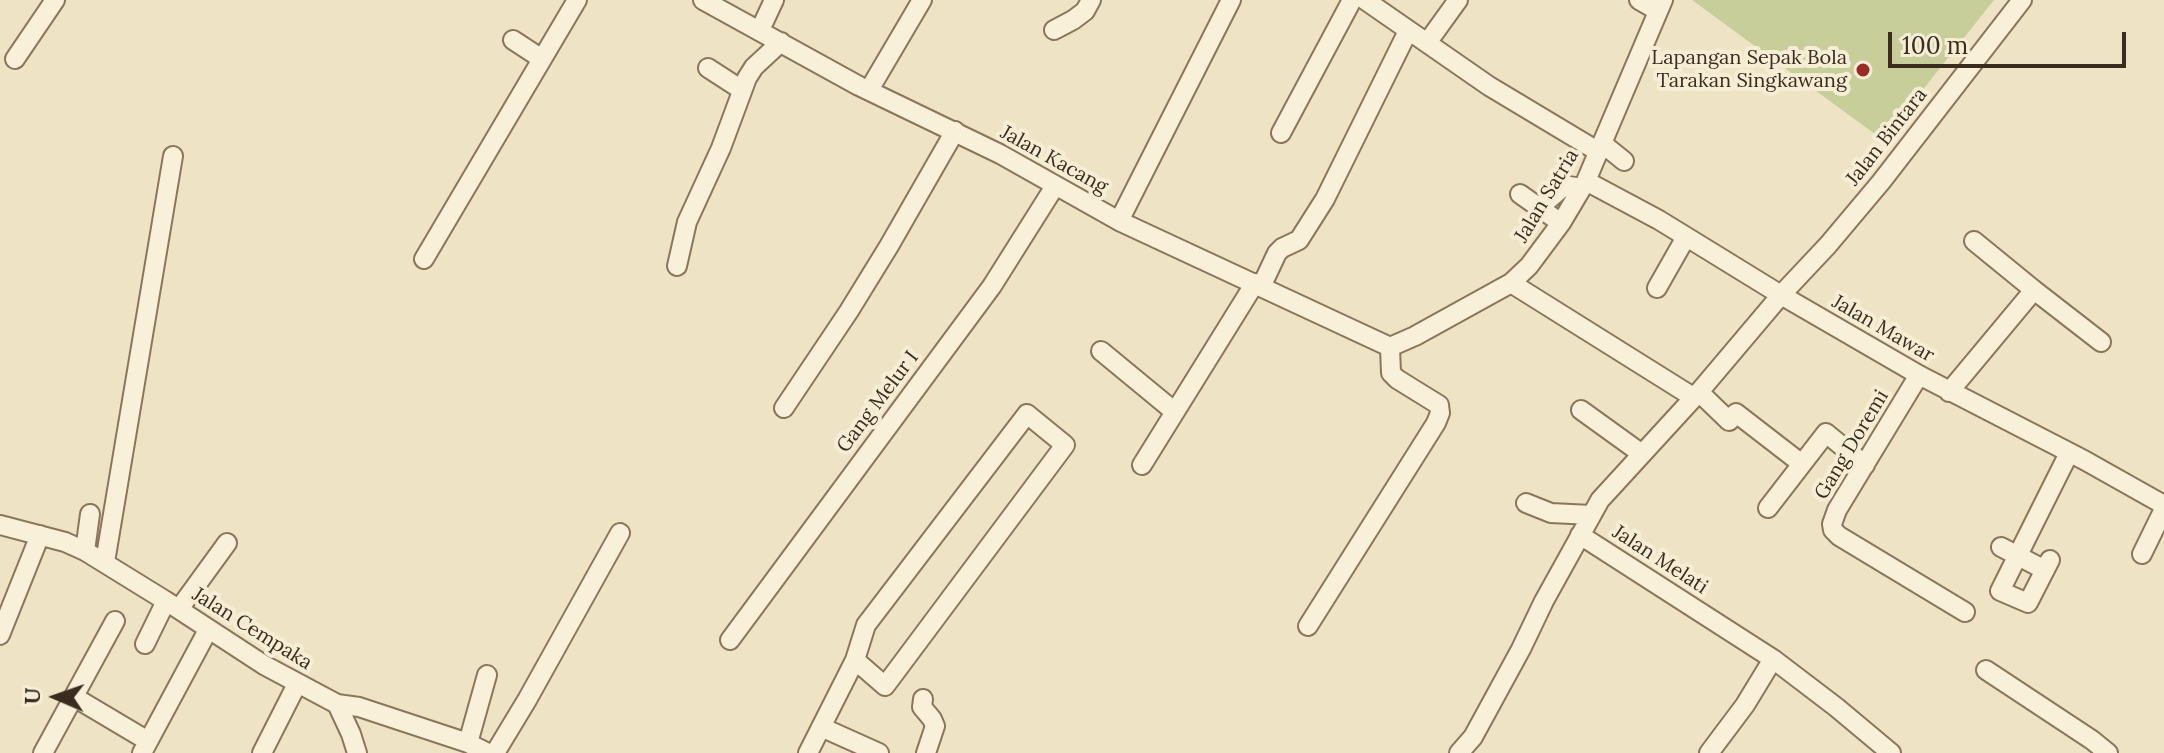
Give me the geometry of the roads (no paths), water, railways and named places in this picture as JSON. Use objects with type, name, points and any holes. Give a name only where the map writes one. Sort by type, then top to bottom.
[{"type":"street","points":[[15,59],[55,0]]},
{"type":"street","points":[[424,259],[577,0]]},
{"type":"street","name":"Jalan Kacang","points":[[703,0],[869,90],[1000,154],[1119,221],[1390,347]]},
{"type":"street","points":[[760,30],[774,0]]},
{"type":"street","points":[[869,90],[922,0]]},
{"type":"street","points":[[1054,30],[1085,11],[1091,0]]},
{"type":"street","points":[[1119,221],[1231,0]]},
{"type":"street","points":[[1281,133],[1352,0]]},
{"type":"street","points":[[1365,0],[1489,86],[1624,161]]},
{"type":"street","points":[[1427,43],[1458,0]]},
{"type":"street","points":[[1639,0],[1660,6]]},
{"type":"street","name":"Jalan Bintara","points":[[1781,295],[1881,182],[2022,0]]},
{"type":"street","name":"Jalan Satria","points":[[1390,347],[1511,283],[1529,266],[1561,223],[1584,184],[1660,6]]},
{"type":"street","points":[[1142,465],[1277,253],[1299,240],[1325,199],[1408,31]]},
{"type":"street","points":[[513,40],[542,59]]},
{"type":"street","points":[[677,266],[687,222],[721,148],[742,90],[754,67],[781,42]]},
{"type":"street","points":[[708,68],[742,90]]},
{"type":"street","points":[[784,408],[881,259],[955,131]]},
{"type":"street","points":[[105,562],[173,156]]},
{"type":"street","points":[[1540,207],[1562,188],[1584,184]]},
{"type":"street","name":"Jalan Mawar","points":[[1584,184],[1686,237],[1949,392],[2069,453],[2164,507]]},
{"type":"street","name":"Gang Melur I","points":[[730,640],[992,286],[1055,186]]},
{"type":"street","points":[[1520,194],[1561,223]]},
{"type":"street","points":[[1657,288],[1686,237]]},
{"type":"street","points":[[1974,241],[2101,342]]},
{"type":"street","points":[[1511,283],[1696,395],[1729,421],[1736,413],[1802,464]]},
{"type":"street","points":[[1949,392],[2034,290]]},
{"type":"street","name":"Jalan Melati","points":[[1781,295],[1696,395],[1612,486],[1580,535],[1773,659],[1891,753]]},
{"type":"street","points":[[1308,626],[1438,414],[1391,373],[1390,347]]},
{"type":"street","points":[[1101,351],[1175,412]]},
{"type":"street","name":"Gang Doremi","points":[[1919,375],[1837,510],[1833,530],[1965,612]]},
{"type":"street","points":[[1581,410],[1642,454]]},
{"type":"street","points":[[808,753],[855,660],[866,625],[1027,414],[1065,445],[885,686],[855,660]]},
{"type":"street","points":[[1768,508],[1826,433],[1865,465]]},
{"type":"street","points":[[2009,551],[2048,565],[2028,603],[2000,591],[2009,551],[2069,453]]},
{"type":"street","points":[[1526,503],[1551,513],[1591,515]]},
{"type":"street","points":[[2142,554],[2164,507]]},
{"type":"street","points":[[85,551],[90,514]]},
{"type":"street","name":"Jalan Cempaka","points":[[0,525],[65,542],[85,551],[208,630],[297,684],[337,704],[359,707],[468,743],[488,753]]},
{"type":"street","points":[[495,753],[620,533]]},
{"type":"street","points":[[0,635],[40,535]]},
{"type":"street","points":[[1459,753],[1473,737],[1580,535]]},
{"type":"street","points":[[145,644],[173,605],[227,543]]},
{"type":"street","points":[[43,753],[115,621]]},
{"type":"street","points":[[74,697],[145,747],[208,630]]},
{"type":"street","points":[[1709,753],[1740,713],[1773,659]]},
{"type":"street","points":[[1986,670],[2108,753]]},
{"type":"street","points":[[468,743],[487,675]]},
{"type":"street","points":[[262,753],[297,684]]},
{"type":"street","points":[[923,699],[922,707],[935,726],[926,753]]},
{"type":"street","points":[[337,704],[357,753]]},
{"type":"street","points":[[821,727],[879,753]]},
{"type":"place","name":"Lapangan Sepak Bola Tarakan Singkawang","points":[[1863,70]]}]
